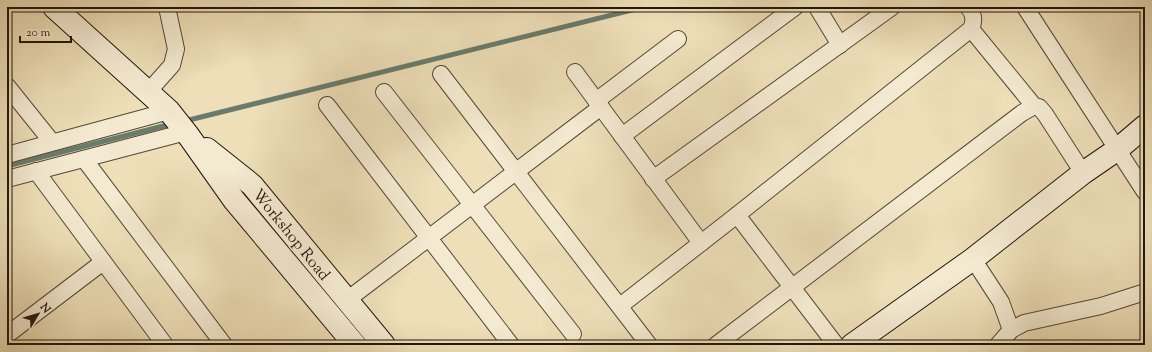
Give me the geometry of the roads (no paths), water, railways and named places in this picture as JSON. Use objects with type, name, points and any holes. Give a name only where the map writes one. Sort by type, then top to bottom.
[{"type":"main road","name":"Workshop Road","points":[[54,7],[148,92],[180,125],[252,184],[384,345]]},
{"type":"main road","name":"Workshop Road","points":[[180,125],[234,200],[355,345]]},
{"type":"main road","points":[[852,345],[973,259],[1083,173],[1118,149],[1145,126]]},
{"type":"street","points":[[148,92],[172,65],[176,49],[167,7]]},
{"type":"street","points":[[622,136],[796,7]]},
{"type":"street","points":[[817,7],[840,44]]},
{"type":"street","points":[[653,178],[892,7]]},
{"type":"street","points":[[620,306],[971,29],[974,23],[974,15],[968,7]]},
{"type":"street","points":[[1025,7],[1145,192]]},
{"type":"street","points":[[971,29],[1034,106],[1039,107],[1045,114],[1083,173]]},
{"type":"street","points":[[347,300],[516,171],[678,39]]},
{"type":"street","points":[[575,72],[701,243]]},
{"type":"street","points":[[441,74],[649,345]]},
{"type":"street","points":[[7,86],[52,142]]},
{"type":"street","points":[[384,92],[573,334]]},
{"type":"street","points":[[328,105],[511,345]]},
{"type":"street","points":[[716,345],[1022,112],[1034,106]]},
{"type":"street","points":[[7,155],[52,142],[180,125]]},
{"type":"street","points":[[7,179],[84,158],[180,125]]},
{"type":"street","points":[[84,158],[224,345]]},
{"type":"street","points":[[36,171],[165,345]]},
{"type":"street","points":[[737,215],[836,345]]},
{"type":"street","points":[[973,259],[1002,302],[1010,330]]},
{"type":"street","points":[[14,345],[7,335],[103,262]]},
{"type":"street","points":[[998,345],[1010,330],[1024,323],[1101,306],[1145,292]]},
{"type":"waterway","points":[[185,121],[644,7]]},
{"type":"waterway","points":[[7,166],[171,124]]}]
